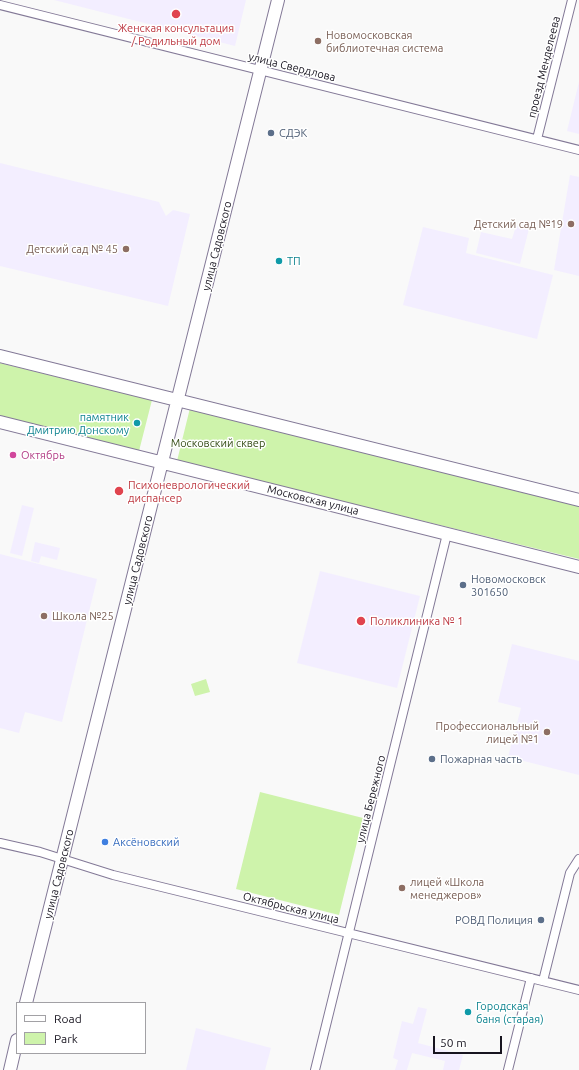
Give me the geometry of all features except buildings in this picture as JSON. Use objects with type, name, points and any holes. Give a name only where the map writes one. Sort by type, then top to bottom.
[{"type":"main road","name":"улица Садовского","points":[[26,1002],[278,0]]},
{"type":"main road","points":[[0,356],[579,500]]},
{"type":"main road","name":"Московская улица","points":[[0,422],[579,567]]},
{"type":"main road","points":[[10,1070],[16,1044]]},
{"type":"street","name":"проезд Менделеева","points":[[537,139],[572,0]]},
{"type":"street","name":"улица Свердлова","points":[[0,5],[579,150]]},
{"type":"street","name":"улица Бережного","points":[[315,1070],[350,933],[447,534]]},
{"type":"street","name":"Октябрьская улица","points":[[0,843],[40,852],[113,875],[579,990]]},
{"type":"street","points":[[543,981],[570,873],[579,859]]},
{"type":"street","points":[[508,1070],[531,978]]},
{"type":"shaded area","name":"Женская консультация / Родильный дом","points":[[54,0],[246,0],[235,46]]},
{"type":"shaded area","points":[[579,82],[579,134],[567,131]]},
{"type":"shaded area","points":[[0,163],[159,202],[166,216],[173,210],[190,214],[168,306],[0,266]]},
{"type":"shaded area","name":"Детский сад №19","points":[[570,175],[579,177],[579,276],[554,270]]},
{"type":"shaded area","points":[[516,226],[529,229],[520,264],[476,253],[481,232],[512,239]]},
{"type":"shaded area","points":[[423,227],[469,238],[466,253],[553,275],[537,339],[403,305]]},
{"type":"shaded area","points":[[22,505],[34,508],[22,556],[10,553]]},
{"type":"shaded area","points":[[35,542],[60,548],[57,560],[41,556],[39,563],[31,561]]},
{"type":"shaded area","name":"Школа №25","points":[[0,554],[97,579],[62,722],[25,712],[19,733],[0,728]]},
{"type":"shaded area","name":"Поликлиника № 1","points":[[320,571],[420,596],[397,688],[297,663]]},
{"type":"shaded area","name":"Профессиональный лицей №1","points":[[512,644],[579,661],[579,775],[508,757],[521,708],[498,702]]},
{"type":"shaded area","points":[[418,1007],[427,1009],[418,1043],[463,1055],[459,1070],[443,1070],[445,1061],[412,1053],[407,1070],[395,1070],[398,1060],[393,1058],[402,1021],[413,1024]]},
{"type":"shaded area","points":[[196,1028],[271,1048],[265,1070],[186,1070]]},
{"type":"green space","name":"Московский сквер","points":[[0,363],[152,400],[139,451],[0,416]]},
{"type":"green space","name":"Московский сквер","points":[[190,408],[579,506],[579,559],[177,461]]},
{"type":"green space","points":[[206,679],[210,692],[195,696],[191,684]]},
{"type":"green space","points":[[260,792],[363,818],[339,915],[236,889]]},
{"type":"place","name":"Женская консультация / Родильный дом","points":[[176,14]]},
{"type":"place","name":"Новомосковская библиотечная система","points":[[318,41]]},
{"type":"place","name":"СДЭК","points":[[271,133]]},
{"type":"place","name":"Детский сад №19","points":[[571,224]]},
{"type":"place","name":"Детский сад № 45","points":[[126,249]]},
{"type":"place","name":"ТП","points":[[279,261]]},
{"type":"place","name":"памятник Дмитрию Донскому","points":[[137,423]]},
{"type":"place","name":"Октябрь","points":[[13,455]]},
{"type":"place","name":"Психоневрологический диспансер","points":[[119,491]]},
{"type":"place","name":"Новомосковск 301650","points":[[463,585]]},
{"type":"place","name":"Школа №25","points":[[44,616]]},
{"type":"place","name":"Поликлиника № 1","points":[[361,621]]},
{"type":"place","name":"Профессиональный лицей №1","points":[[547,732]]},
{"type":"place","name":"Пожарная часть","points":[[432,759]]},
{"type":"place","name":"Аксёновский","points":[[105,842]]},
{"type":"place","name":"лицей «Школа менеджеров»","points":[[402,888]]},
{"type":"place","name":"РОВД Полиция","points":[[541,920]]},
{"type":"place","name":"Городская баня (старая)","points":[[468,1012]]}]
